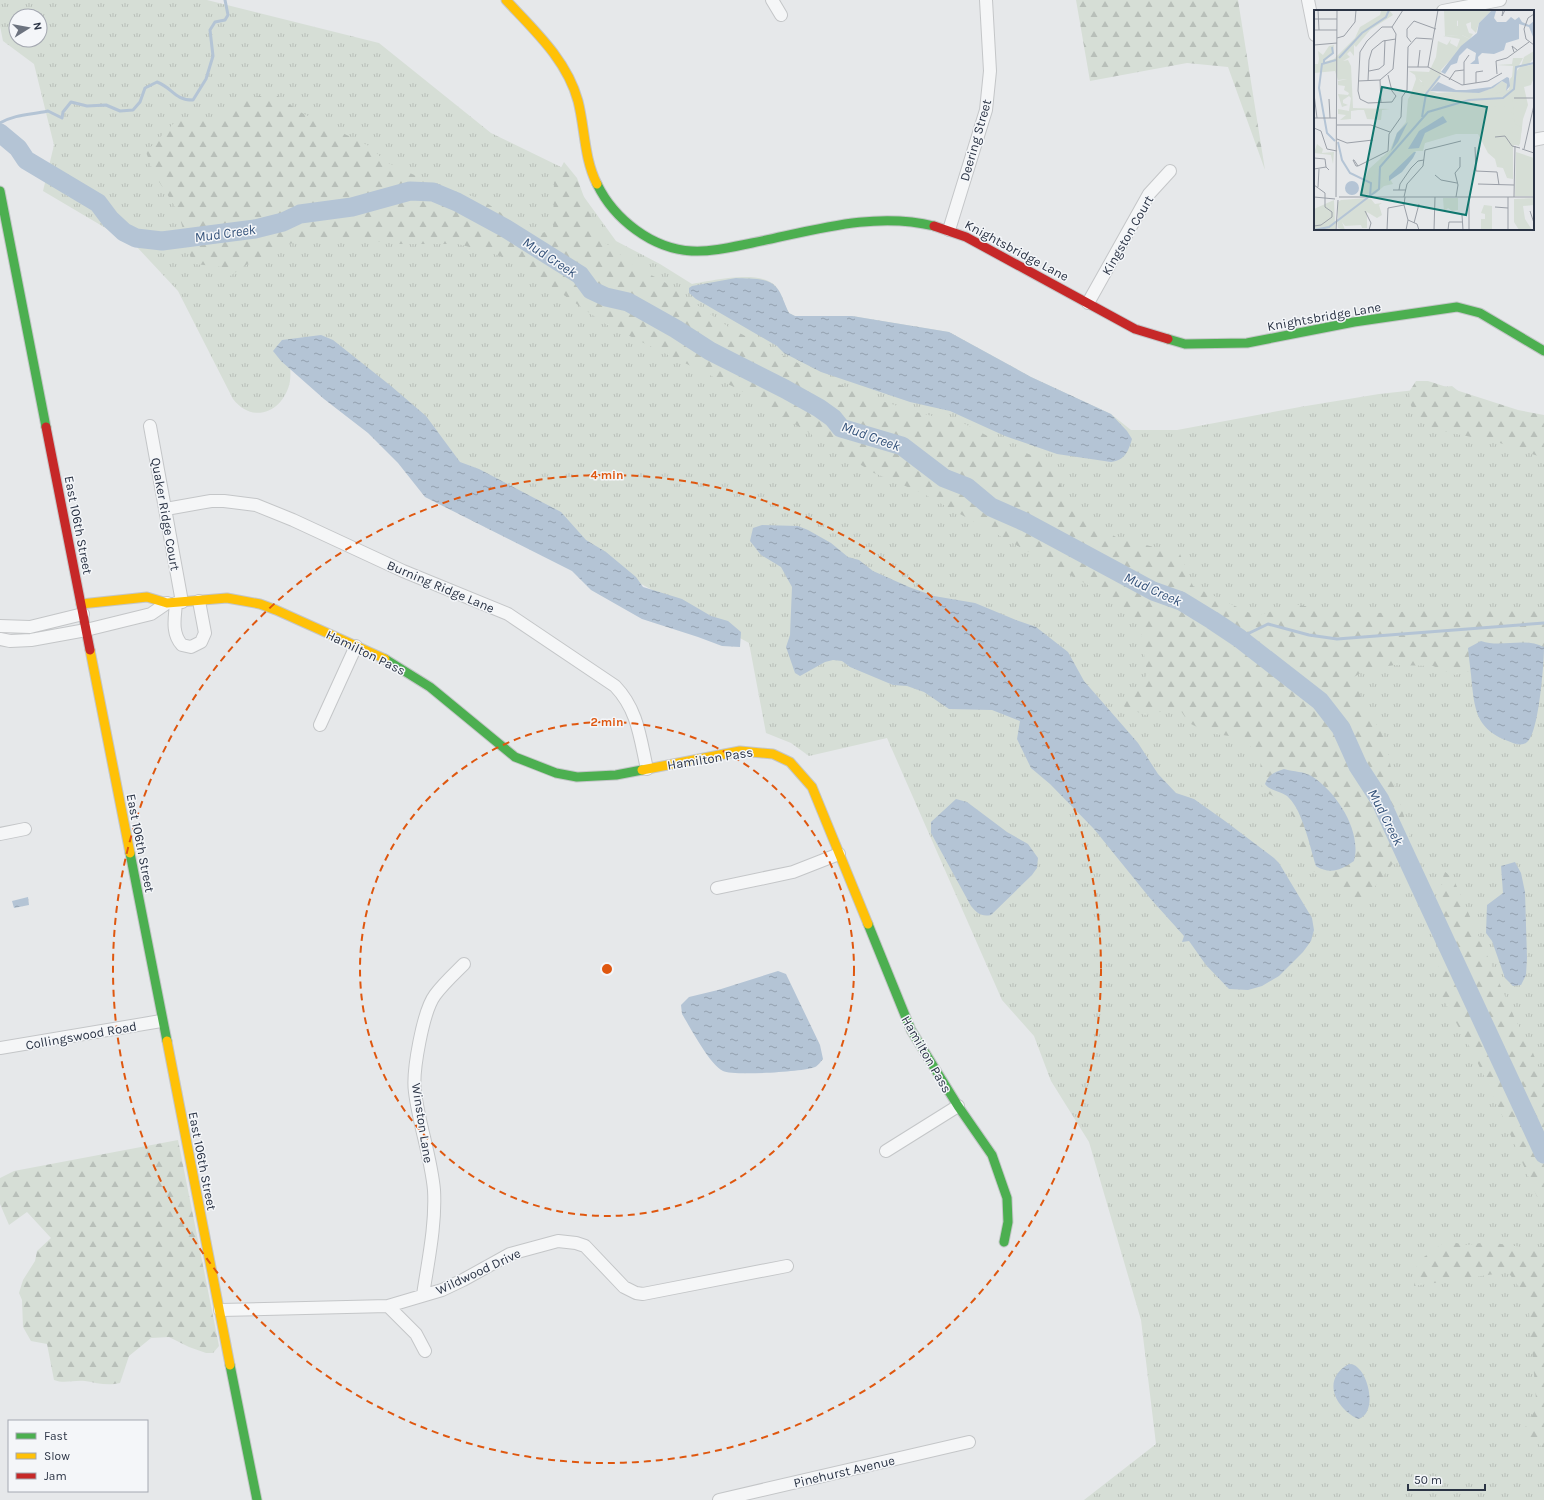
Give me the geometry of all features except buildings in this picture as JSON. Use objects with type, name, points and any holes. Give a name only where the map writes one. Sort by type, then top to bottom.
[{"type":"street","name":"Knightsbridge Lane","points":[[506,0],[549,46],[562,65],[572,86],[588,159],[597,187],[602,196],[623,220],[658,242],[683,250],[704,251],[878,220],[912,221],[949,230],[990,249],[1135,329],[1171,341],[1206,345],[1247,343],[1354,322],[1457,307],[1480,313],[1491,318],[1544,351]]},
{"type":"street","points":[[772,0],[781,15]]},
{"type":"street","name":"Deering Street","points":[[949,230],[986,110],[990,71],[986,0]]},
{"type":"street","points":[[1308,0],[1314,30]]},
{"type":"street","points":[[1447,10],[1472,3],[1500,0]]},
{"type":"street","points":[[1534,140],[1544,138]]},
{"type":"street","name":"Kingston Court","points":[[1088,302],[1149,194],[1170,171]]},
{"type":"street","name":"East 106th Street","points":[[0,191],[161,1021],[257,1500]]},
{"type":"street","name":"Quaker Ridge Court","points":[[150,426],[166,509],[175,603],[174,625],[176,636],[182,645],[191,647],[201,642],[205,633],[199,601]]},
{"type":"street","name":"Burning Ridge Lane","points":[[166,509],[211,501],[256,505],[293,520],[403,571],[508,614],[615,686],[626,697],[632,707],[637,724],[647,769]]},
{"type":"street","name":"Hamilton Pass","points":[[82,609],[147,597],[175,603],[227,598],[260,604],[383,658],[408,672],[430,687],[515,757],[537,767],[556,773],[577,777],[605,776],[740,751],[756,750],[773,753],[787,760],[802,772],[812,787],[911,1030],[958,1106],[992,1155],[1003,1183],[1006,1198],[1008,1222],[1004,1242]]},
{"type":"street","points":[[0,639],[10,641],[31,640],[86,630],[151,614],[175,603]]},
{"type":"street","points":[[0,626],[30,627],[82,609]]},
{"type":"street","points":[[320,725],[356,646]]},
{"type":"street","points":[[0,834],[25,829]]},
{"type":"street","points":[[717,888],[793,872],[839,854]]},
{"type":"street","name":"Winston Lane","points":[[423,1296],[434,1210],[432,1176],[415,1093],[416,1066],[422,1031],[431,1002],[442,986],[464,964]]},
{"type":"street","name":"Collingswood Road","points":[[0,1048],[161,1021]]},
{"type":"street","points":[[886,1151],[958,1106]]},
{"type":"street","name":"Wildwood Drive","points":[[220,1310],[388,1306],[423,1296],[463,1280],[510,1254],[558,1241],[576,1243],[584,1246],[624,1287],[636,1293],[643,1294],[787,1266]]},
{"type":"street","points":[[388,1306],[416,1334],[425,1352]]},
{"type":"street","name":"Pinehurst Avenue","points":[[719,1500],[969,1442]]},
{"type":"green space","points":[[0,0],[207,0],[379,43],[491,133],[563,168],[616,241],[660,264],[692,284],[737,277],[761,279],[770,282],[777,288],[789,313],[795,316],[852,316],[949,332],[1031,377],[1111,414],[1131,430],[1177,430],[1379,394],[1452,386],[1496,421],[1544,437],[1544,1500],[1084,1500],[1156,1444],[1141,1320],[1089,1142],[1051,1081],[1034,1036],[1002,1000],[887,738],[809,756],[791,743],[766,733],[749,643],[426,466],[289,355],[290,381],[282,400],[268,411],[259,413],[250,412],[241,407],[233,399],[178,291],[136,246],[43,191],[54,145],[34,64],[12,48],[48,48],[48,8],[8,8],[8,45],[3,41],[0,26]]},
{"type":"green space","points":[[1076,0],[1238,0],[1265,170],[1228,67],[1187,63],[1090,81]]},
{"type":"green space","points":[[275,94],[302,113],[369,146],[386,162],[436,185],[481,199],[534,236],[553,229],[554,181],[564,162],[577,178],[599,238],[639,269],[663,281],[730,328],[838,384],[870,397],[916,412],[965,424],[997,441],[1043,460],[1055,472],[1073,512],[1116,537],[1180,554],[1193,586],[1256,616],[1294,604],[1331,611],[1377,613],[1493,607],[1544,607],[1544,655],[1510,660],[1455,675],[1433,666],[1395,665],[1368,669],[1354,677],[1364,706],[1384,736],[1396,791],[1410,835],[1394,862],[1367,897],[1346,901],[1337,880],[1313,871],[1300,847],[1295,819],[1283,802],[1262,790],[1260,772],[1261,759],[1243,738],[1209,733],[1189,723],[1179,708],[1145,715],[1123,706],[1128,696],[1147,675],[1140,624],[1119,602],[922,493],[874,473],[738,389],[607,325],[519,264],[492,253],[458,244],[398,244],[349,238],[318,238],[284,245],[249,263],[230,276],[222,267],[195,264],[191,259],[178,211],[154,174],[146,152],[175,122],[198,117],[222,117],[248,98]]},
{"type":"green space","points":[[1416,381],[1428,381],[1518,410],[1544,415],[1544,458],[1500,443],[1428,428],[1411,406],[1409,392]]},
{"type":"green space","points":[[1444,871],[1453,878],[1516,1021],[1533,1053],[1544,1081],[1544,1213],[1495,1099],[1473,1053],[1442,997],[1435,935]]},
{"type":"green space","points":[[178,1140],[219,1346],[213,1353],[206,1353],[189,1347],[169,1337],[151,1338],[129,1356],[120,1383],[106,1384],[85,1381],[61,1382],[54,1380],[47,1344],[31,1341],[23,1327],[22,1300],[19,1293],[23,1280],[35,1261],[37,1251],[51,1238],[27,1212],[9,1225],[0,1204],[0,1178],[14,1171]]},
{"type":"green space","points":[[1446,1241],[1467,1245],[1488,1242],[1534,1249],[1544,1246],[1544,1449],[1535,1440],[1518,1440],[1534,1412],[1536,1399],[1529,1311],[1519,1287],[1508,1272],[1414,1286],[1417,1262]]},
{"type":"water","points":[[736,278],[758,279],[772,284],[780,293],[789,313],[795,316],[852,316],[949,332],[1031,377],[1111,414],[1127,431],[1132,439],[1129,448],[1123,457],[1111,462],[1057,454],[1005,436],[950,411],[910,402],[821,372],[784,353],[777,346],[696,299],[689,293],[689,288],[692,286]]},
{"type":"water","points":[[321,335],[333,340],[426,416],[460,462],[479,469],[561,512],[586,540],[606,552],[636,577],[643,587],[682,599],[711,616],[728,621],[741,632],[740,647],[722,646],[642,619],[591,590],[572,571],[425,497],[398,463],[368,433],[324,399],[281,361],[273,351],[282,340]]},
{"type":"water","points":[[762,525],[798,526],[808,530],[831,543],[848,557],[859,560],[873,571],[934,596],[975,603],[1036,627],[1068,652],[1084,681],[1138,743],[1158,774],[1176,793],[1194,799],[1279,863],[1312,918],[1314,930],[1311,941],[1303,952],[1279,976],[1262,986],[1248,990],[1229,989],[1206,965],[1189,941],[1182,942],[1184,936],[1149,897],[1094,829],[1050,784],[1031,768],[1017,739],[1020,721],[992,710],[949,709],[924,692],[907,686],[893,685],[850,667],[842,661],[833,660],[825,662],[800,676],[795,673],[786,647],[790,635],[792,587],[781,567],[761,555],[750,541],[753,528]]},
{"type":"water","points":[[1481,641],[1489,643],[1529,643],[1544,647],[1538,711],[1532,735],[1524,744],[1513,743],[1498,737],[1485,726],[1477,713],[1473,695],[1468,648]]},
{"type":"water","points":[[1284,769],[1310,775],[1322,784],[1339,803],[1351,825],[1356,849],[1354,861],[1345,867],[1331,871],[1321,869],[1316,866],[1306,830],[1294,804],[1284,794],[1270,789],[1265,784],[1272,774]]},
{"type":"water","points":[[956,799],[967,802],[1007,832],[1028,844],[1038,858],[1037,868],[1032,875],[991,915],[980,914],[971,906],[931,833],[931,822]]},
{"type":"water","points":[[1515,862],[1521,873],[1525,892],[1527,958],[1526,975],[1521,985],[1513,986],[1505,978],[1492,941],[1486,933],[1487,905],[1503,893],[1501,866]]},
{"type":"water","points":[[28,897],[29,905],[14,908],[12,901]]},
{"type":"water","points":[[778,971],[786,974],[820,1045],[823,1059],[815,1067],[808,1069],[768,1073],[740,1073],[723,1071],[712,1061],[701,1045],[682,1014],[681,1005],[689,997],[718,990]]},
{"type":"water","points":[[1349,1364],[1355,1366],[1361,1371],[1366,1379],[1370,1399],[1365,1415],[1358,1419],[1343,1408],[1334,1393],[1333,1385],[1335,1377],[1340,1370]]},
{"type":"waterway","points":[[0,123],[17,116],[48,111],[62,118],[63,112],[71,102],[87,106],[106,105],[120,111],[133,110],[140,102],[145,88],[157,82],[167,87],[177,96],[193,100],[206,79],[213,56],[210,30],[215,22],[225,20],[228,15],[225,0]]},
{"type":"waterway","name":"Mud Creek","points":[[0,133],[18,148],[26,160],[98,203],[110,219],[124,232],[136,238],[162,241],[255,229],[283,222],[300,214],[352,207],[410,191],[433,192],[457,202],[505,228],[580,275],[591,290],[606,297],[628,302],[676,329],[710,351],[819,408],[833,418],[841,428],[902,446],[944,478],[967,487],[991,507],[1025,522],[1153,591],[1181,601],[1212,620],[1239,638],[1320,701],[1341,728],[1358,766],[1380,800],[1544,1154]]},
{"type":"waterway","points":[[1239,638],[1268,624],[1309,635],[1337,639],[1544,623]]},
{"type":"traffic: fast","points":[[597,184],[613,209],[636,230],[663,245],[692,251],[722,249],[843,224],[888,221],[911,222],[934,226]]},
{"type":"traffic: fast","points":[[0,191],[46,427]]},
{"type":"traffic: fast","points":[[1168,339],[1185,344],[1247,343],[1354,322],[1457,307],[1480,313],[1544,351]]},
{"type":"traffic: fast","points":[[385,659],[430,687],[515,757],[556,773],[577,777],[616,775],[642,770]]},
{"type":"traffic: fast","points":[[130,853],[167,1041]]},
{"type":"traffic: fast","points":[[868,924],[911,1030],[958,1106],[992,1155],[1007,1198],[1008,1222],[1004,1242]]},
{"type":"traffic: fast","points":[[230,1365],[257,1500]]},
{"type":"traffic: slow","points":[[506,0],[548,46],[558,59],[573,86],[578,101],[587,154],[597,184]]},
{"type":"traffic: slow","points":[[81,604],[147,597],[167,603],[227,598],[260,604],[276,610],[385,659]]},
{"type":"traffic: slow","points":[[90,650],[130,853]]},
{"type":"traffic: slow","points":[[642,770],[740,751],[773,754],[790,762],[812,787],[868,924]]},
{"type":"traffic: slow","points":[[167,1041],[230,1365]]},
{"type":"traffic: jam","points":[[934,226],[966,237],[1135,329],[1168,339]]},
{"type":"traffic: jam","points":[[46,427],[90,650]]}]
